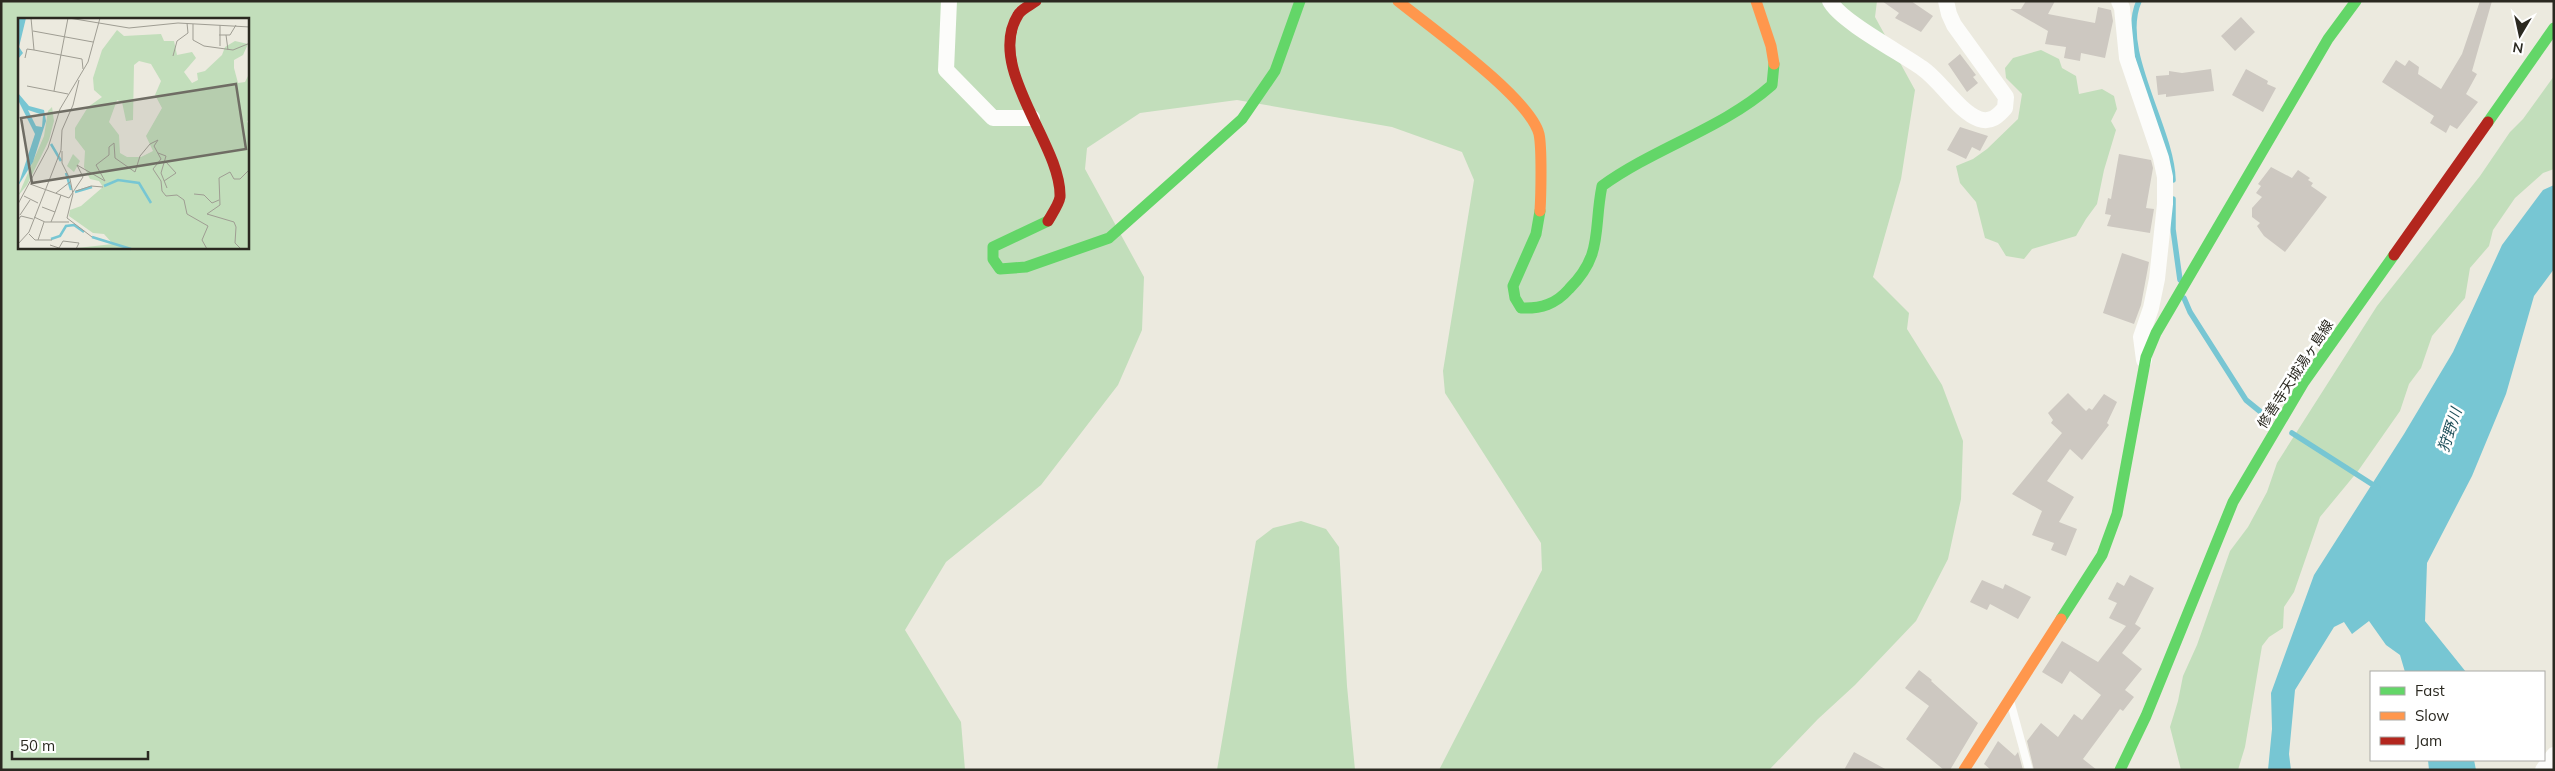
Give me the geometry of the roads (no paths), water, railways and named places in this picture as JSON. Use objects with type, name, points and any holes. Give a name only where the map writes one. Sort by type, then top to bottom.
[{"type":"street","points":[[949,1],[946,70],[993,118],[1032,118]]},
{"type":"street","points":[[1036,1],[1018,14],[1009,40],[1013,70],[1058,178],[1060,199],[1048,221],[1019,233],[993,247],[993,259],[1000,269],[1026,268],[1109,238],[1182,173],[1242,119],[1275,71],[1300,1]]},
{"type":"street","points":[[1398,1],[1511,94],[1530,116],[1539,134],[1540,209],[1536,234],[1514,286],[1515,298],[1521,308],[1532,309],[1542,309],[1560,299],[1585,272],[1593,252],[1597,204],[1602,186],[1626,168],[1726,118],[1755,100],[1772,85],[1775,70],[1771,46],[1756,1]]},
{"type":"street","points":[[1830,1],[1844,16],[1924,70],[1971,115],[1986,120],[1993,120],[2005,108],[2006,97],[1954,25],[1946,1]]},
{"type":"street","points":[[2119,1],[2122,8],[2127,58],[2158,148],[2165,177],[2165,204],[2157,279],[2151,308],[2141,337],[2145,365]]},
{"type":"street","points":[[1964,770],[2102,555],[2117,514],[2145,365],[2156,333],[2328,39],[2356,1]]},
{"type":"street","name":"修善寺天城湯ヶ島線","points":[[2120,770],[2146,716],[2233,502],[2304,382],[2554,28]]},
{"type":"street","points":[[2543,770],[2554,755]]},
{"type":"lane","points":[[2010,700],[2029,770]]},
{"type":"water","name":"狩野川","points":[[2554,185],[2554,269],[2534,296],[2506,394],[2472,476],[2427,563],[2425,621],[2465,671],[2405,671],[2400,655],[2386,645],[2369,621],[2352,634],[2344,622],[2334,627],[2295,690],[2289,754],[2291,770],[2268,770],[2272,729],[2271,693],[2314,575],[2404,434],[2453,352],[2502,245],[2543,190]]},
{"type":"water","points":[[2428,761],[2474,761],[2476,770],[2429,770]]},
{"type":"waterway","points":[[2139,1],[2134,21],[2135,42],[2147,89],[2164,137],[2173,180]]},
{"type":"waterway","points":[[2173,199],[2173,229],[2180,280]]},
{"type":"waterway","points":[[2184,298],[2190,312],[2246,400],[2262,413]]},
{"type":"waterway","points":[[2292,433],[2378,488]]}]
